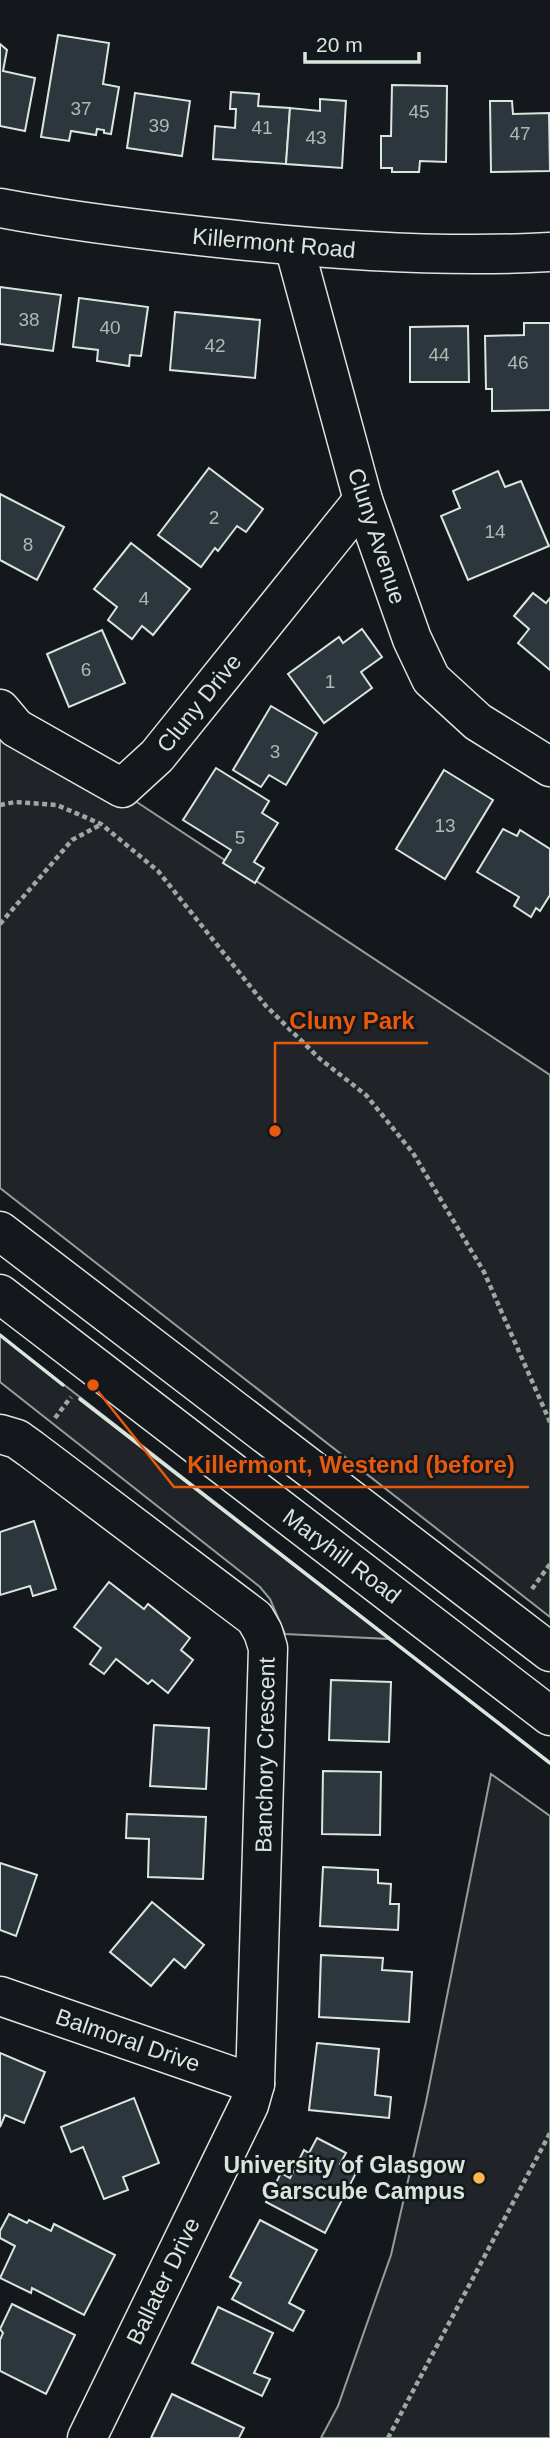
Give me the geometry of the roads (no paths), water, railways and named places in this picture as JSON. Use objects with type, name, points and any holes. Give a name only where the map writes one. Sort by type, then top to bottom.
[{"type":"street","name":"Killermont Road","points":[[0,208],[190,236],[294,246],[500,255],[550,252]]},
{"type":"street","name":"Cluny Avenue","points":[[294,246],[363,500],[412,639],[431,679],[478,722],[550,767]]},
{"type":"street","name":"Cluny Drive","points":[[0,709],[16,728],[122,788],[157,756],[363,500]]},
{"type":"street","points":[[0,1231],[550,1652]]},
{"type":"street","name":"Maryhill Road","points":[[0,1294],[550,1716]]},
{"type":"street","name":"Banchory Crescent","points":[[15,1441],[255,1618],[263,1632],[268,1648],[256,2084]]},
{"type":"street","name":"Balmoral Drive","points":[[0,1996],[256,2084]]},
{"type":"street","name":"Ballater Drive","points":[[87,2438],[249,2105],[256,2084]]},
{"type":"place","name":"Cluny Park","points":[[275,1131]]},
{"type":"place","name":"Killermont, Westend (before)","points":[[93,1385]]},
{"type":"place","name":"University of Glasgow Garscube Campus","points":[[479,2178]]}]
